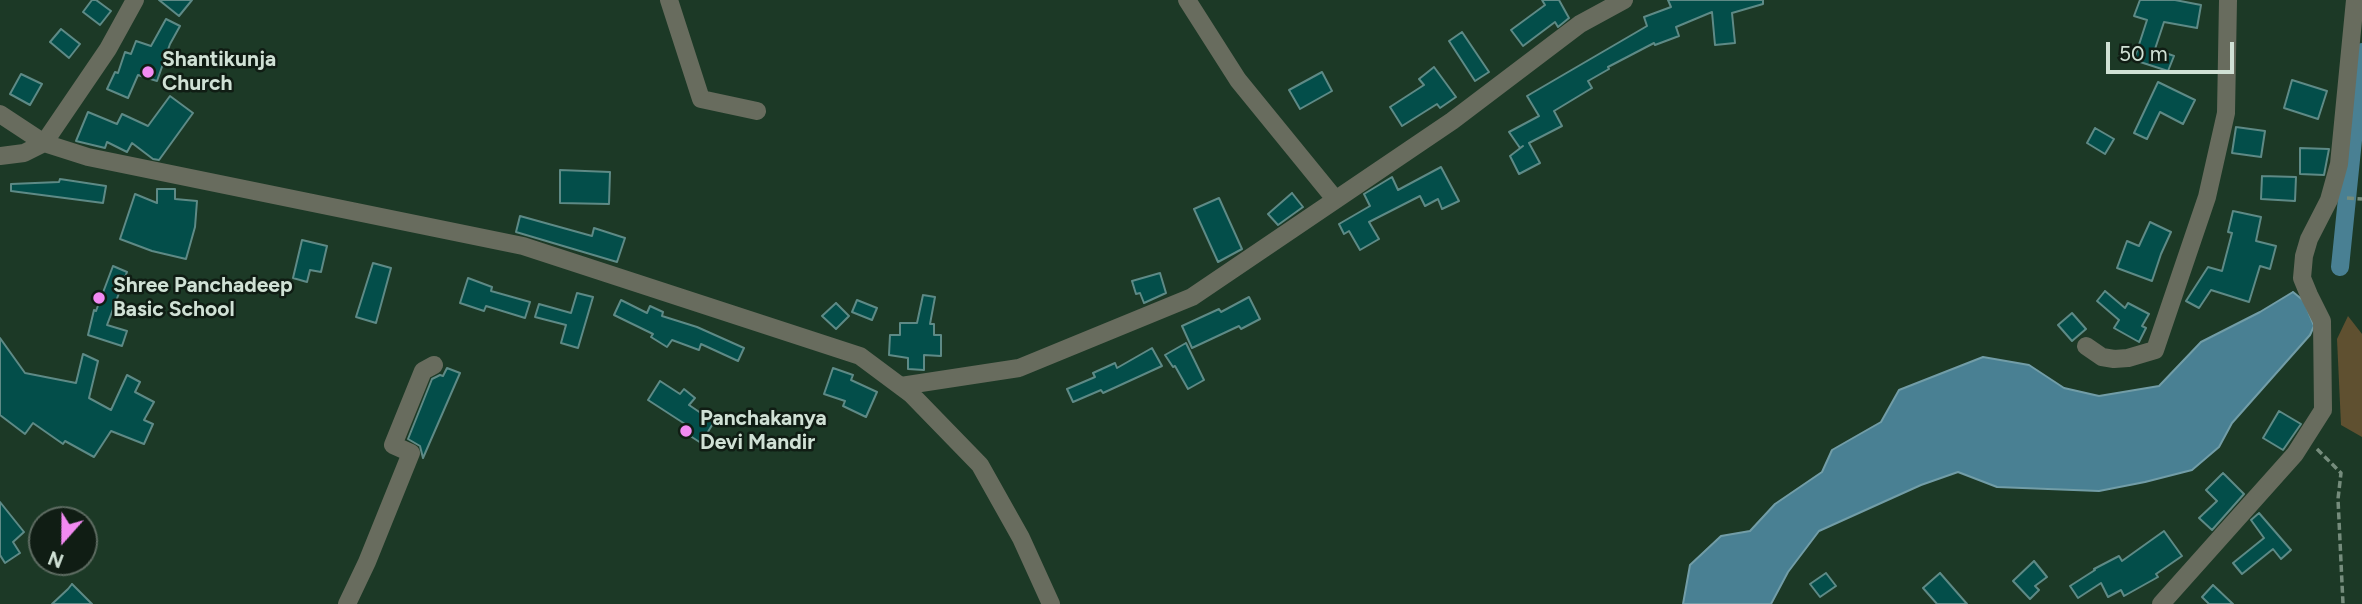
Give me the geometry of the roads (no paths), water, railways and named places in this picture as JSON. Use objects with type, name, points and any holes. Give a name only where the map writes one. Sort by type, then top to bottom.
[{"type":"street","points":[[0,156],[24,153],[44,144],[108,49],[135,0]]},
{"type":"street","points":[[669,0],[701,99],[757,111]]},
{"type":"street","points":[[1188,0],[1238,80],[1335,199]]},
{"type":"street","points":[[901,386],[1018,368],[1192,297],[1452,121],[1580,24],[1624,0]]},
{"type":"street","points":[[2086,346],[2102,357],[2114,359],[2155,350],[2207,197],[2227,113],[2228,0]]},
{"type":"street","points":[[2161,604],[2295,454],[2323,410],[2322,321],[2302,278],[2309,239],[2329,200],[2339,164],[2355,0]]},
{"type":"street","points":[[0,114],[44,144],[88,157],[523,246],[860,356],[911,394],[980,465],[1021,538],[1050,600]]},
{"type":"street","points":[[347,604],[411,453],[393,445],[423,371],[434,365]]},
{"type":"water","points":[[2293,292],[2304,301],[2314,326],[2310,335],[2232,423],[2219,447],[2192,470],[2099,491],[1997,487],[1958,472],[1921,485],[1819,531],[1788,572],[1771,604],[1683,604],[1690,565],[1721,536],[1750,531],[1775,504],[1822,472],[1832,450],[1881,422],[1899,390],[1983,357],[2029,365],[2064,388],[2099,396],[2159,386],[2201,342]]},
{"type":"waterway","points":[[2340,267],[2362,52]]},
{"type":"place","name":"Shantikunja Church","points":[[148,72]]},
{"type":"place","name":"Shree Panchadeep Basic School","points":[[99,298]]},
{"type":"place","name":"Panchakanya Devi Mandir","points":[[686,431]]}]
